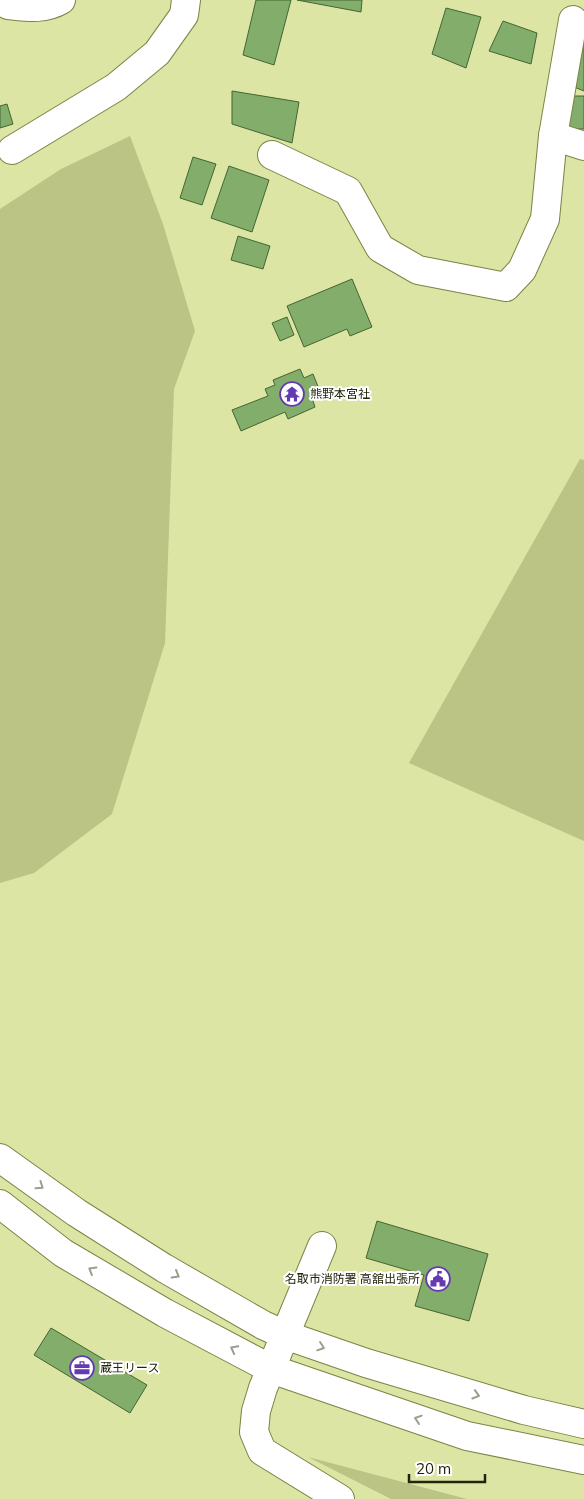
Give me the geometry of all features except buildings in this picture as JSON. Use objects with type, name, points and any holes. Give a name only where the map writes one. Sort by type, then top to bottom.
[{"type":"street","points":[[8,5],[39,8],[55,4],[61,0]]},
{"type":"street","points":[[12,150],[116,87],[157,53],[184,15],[186,0]]},
{"type":"street","points":[[272,155],[348,191],[380,248],[410,266],[418,270],[506,287],[522,270],[545,218],[553,136],[573,20]]},
{"type":"street","points":[[553,136],[584,146]]},
{"type":"street","points":[[0,1158],[77,1213],[164,1268],[263,1325],[366,1363],[524,1410],[584,1424]]},
{"type":"street","points":[[0,1204],[63,1253],[165,1313],[271,1369],[467,1436],[584,1460]]},
{"type":"street","points":[[322,1246],[271,1369],[256,1411],[254,1432],[262,1451],[340,1499]]},
{"type":"green space","points":[[130,136],[163,224],[195,331],[174,389],[165,643],[112,814],[34,873],[0,883],[0,209],[61,169]]},
{"type":"green space","points":[[580,459],[584,460],[584,841],[409,763]]},
{"type":"green space","points":[[308,1457],[467,1499],[391,1499]]},
{"type":"place","name":"熊野本宮社","points":[[292,394]]},
{"type":"place","name":"名取市消防署 高舘出張所","points":[[438,1279]]},
{"type":"place","name":"蔵王リース","points":[[82,1368]]}]
